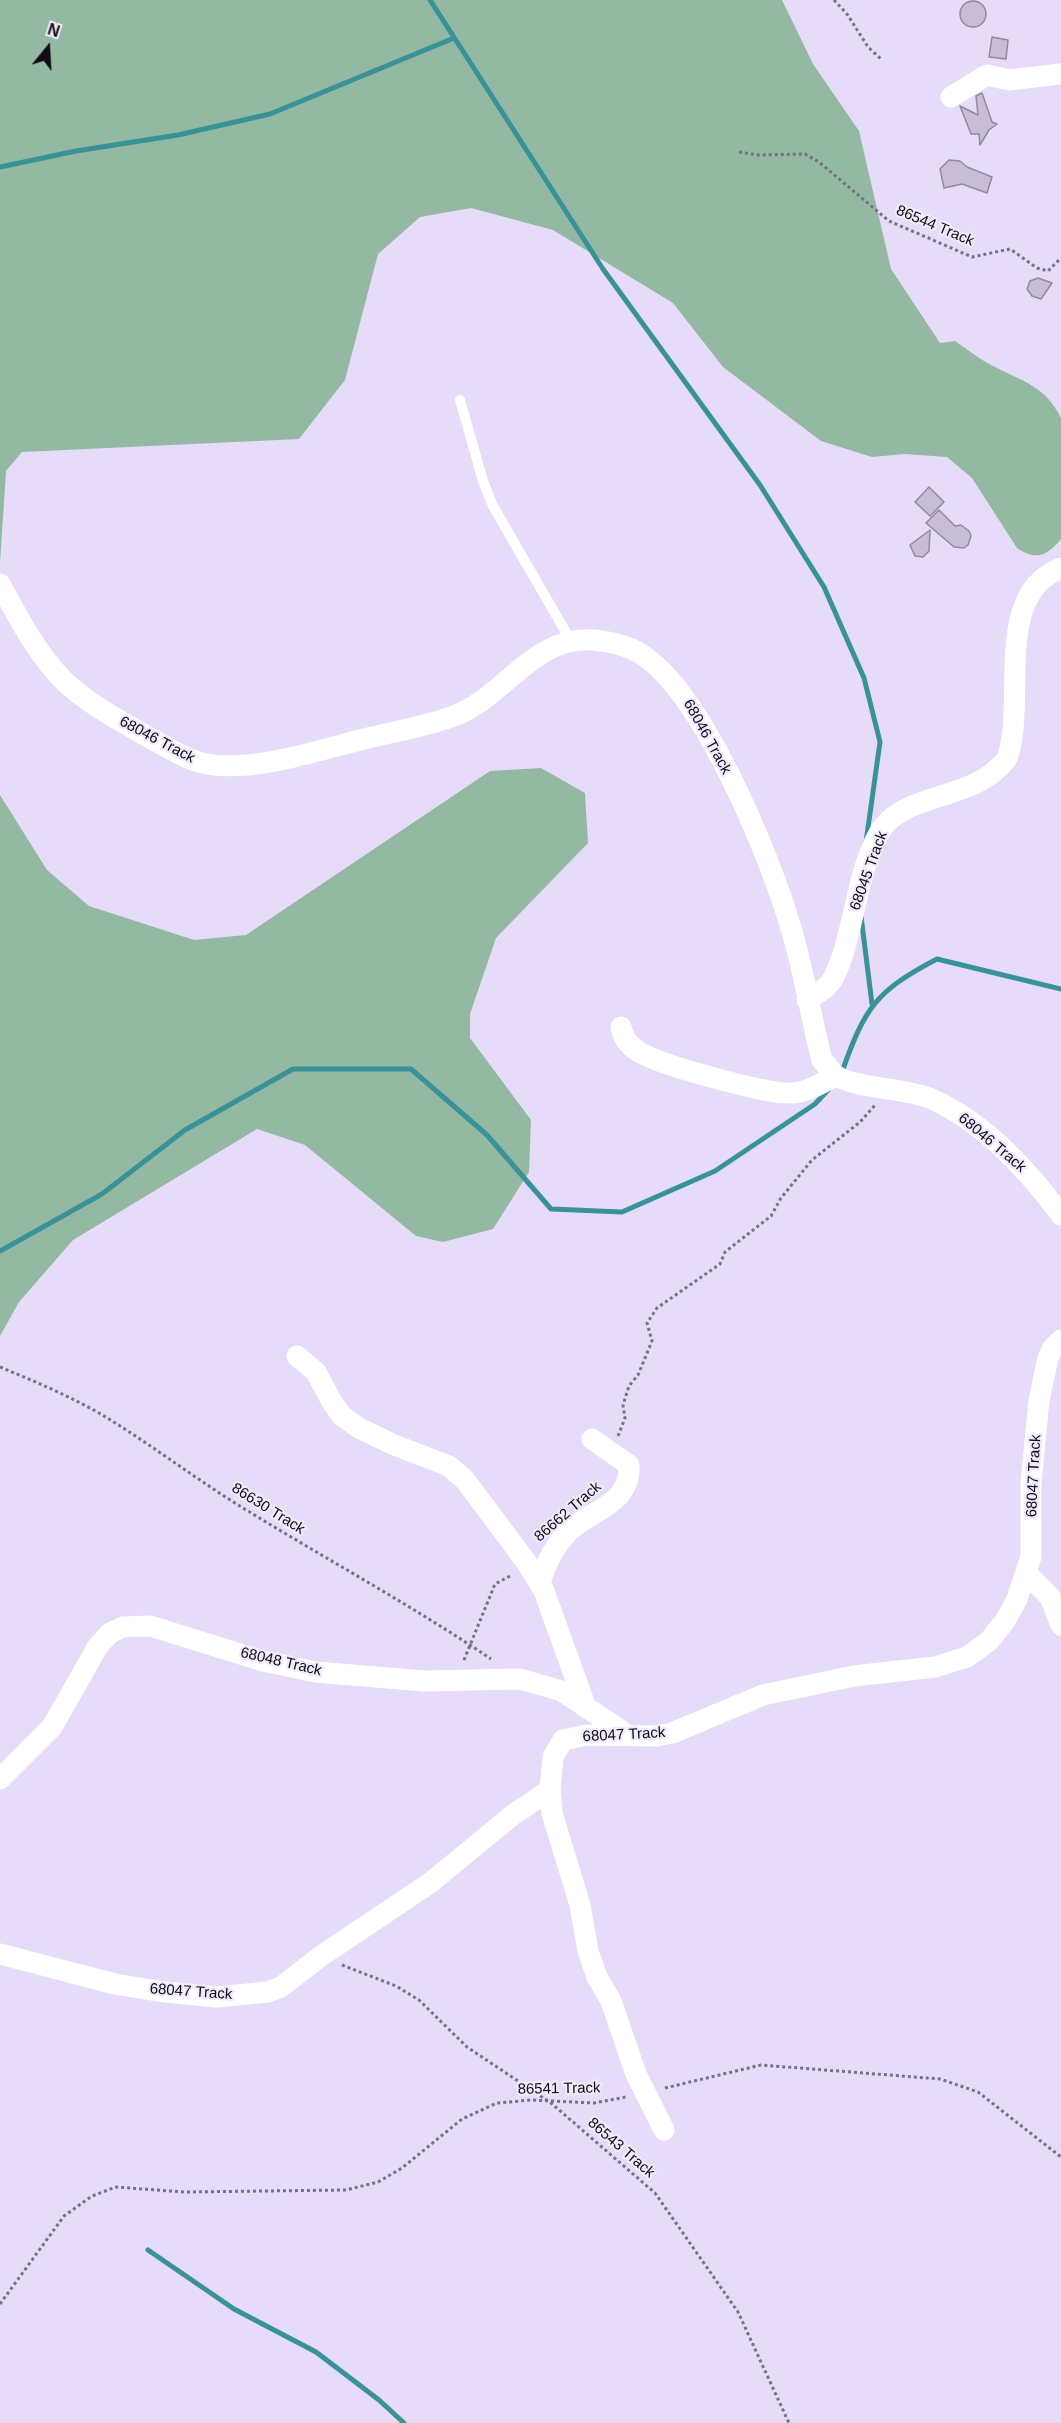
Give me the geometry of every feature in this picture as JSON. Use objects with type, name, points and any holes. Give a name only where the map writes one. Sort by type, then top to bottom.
[{"type":"street","points":[[951,97],[987,75],[1009,80],[1061,74]]},
{"type":"street","name":"68045 Track","points":[[807,1000],[821,992],[833,978],[879,833],[890,819],[920,802],[951,795],[985,780],[1008,758],[1014,730],[1016,658],[1022,610],[1026,598],[1040,580],[1061,568]]},
{"type":"street","name":"68046 Track","points":[[0,584],[36,644],[62,679],[96,706],[154,740],[194,761],[214,765],[280,759],[455,715],[487,699],[541,652],[560,643],[611,642],[639,652],[662,670],[688,701],[722,762],[759,843],[791,926],[822,1060],[835,1076],[863,1085],[903,1089],[931,1099],[967,1118],[1034,1179],[1061,1215]]},
{"type":"street","points":[[621,1027],[623,1037],[640,1053],[662,1062],[771,1092],[805,1091],[835,1076]]},
{"type":"street","name":"68047 Track","points":[[0,1954],[115,1984],[216,1997],[246,1995],[275,1989],[430,1883],[514,1814],[550,1790],[553,1756],[563,1740],[586,1735],[643,1736],[672,1733],[775,1692],[854,1676],[935,1667],[967,1657],[988,1641],[1005,1621],[1027,1574],[1031,1557],[1031,1484],[1039,1400],[1048,1358],[1052,1349],[1061,1340]]},
{"type":"street","points":[[297,1356],[316,1372],[342,1416],[392,1444],[449,1466],[465,1480],[540,1584],[585,1705]]},
{"type":"street","points":[[540,1584],[555,1548],[571,1529],[603,1510],[617,1496],[628,1473],[629,1465],[614,1452],[592,1439]]},
{"type":"street","points":[[1027,1574],[1050,1597],[1061,1625]]},
{"type":"street","name":"68048 Track","points":[[0,1779],[52,1727],[98,1646],[110,1633],[123,1627],[150,1626],[262,1661],[316,1672],[451,1682],[520,1679],[562,1691],[626,1734]]},
{"type":"street","points":[[550,1790],[552,1813],[580,1905],[588,1951],[597,1977],[611,2001],[636,2074],[664,2130]]},
{"type":"lane","points":[[460,399],[483,481],[493,506],[571,641]]},
{"type":"path","points":[[834,0],[847,14],[868,46],[881,59]]},
{"type":"path","name":"86544 Track","points":[[739,152],[758,155],[805,154],[819,162],[889,221],[972,257],[1010,249],[1036,268],[1048,271],[1061,258]]},
{"type":"path","points":[[614,1452],[625,1418],[623,1405],[629,1386],[638,1375],[652,1341],[647,1323],[657,1308],[720,1264],[725,1252],[771,1216],[781,1198],[812,1160],[860,1122],[879,1101],[882,1087]]},
{"type":"path","name":"86630 Track","points":[[0,1367],[51,1388],[100,1414],[205,1485],[310,1550],[421,1612],[495,1662]]},
{"type":"path","points":[[451,1682],[470,1645],[495,1584],[527,1563]]},
{"type":"path","name":"86543 Track","points":[[321,1956],[362,1975],[396,1986],[419,2000],[467,2047],[547,2101],[655,2193],[738,2312],[789,2423]]},
{"type":"path","name":"86541 Track","points":[[0,2304],[64,2216],[92,2196],[116,2187],[184,2192],[346,2190],[378,2182],[402,2169],[462,2119],[497,2103],[547,2101],[594,2103],[762,2066],[940,2079],[978,2092],[1061,2157]]},
{"type":"green space","points":[[0,0],[782,0],[813,64],[859,131],[891,269],[940,343],[955,341],[986,362],[1031,385],[1048,398],[1061,418],[1061,539],[1041,555],[1030,554],[1017,548],[972,478],[947,457],[905,454],[872,457],[821,441],[723,367],[673,303],[553,230],[471,208],[420,217],[378,254],[345,380],[299,439],[22,452],[6,471],[0,563]]},
{"type":"green space","points":[[541,768],[585,793],[588,843],[496,938],[470,1014],[470,1038],[531,1120],[529,1172],[493,1229],[443,1242],[416,1236],[305,1145],[257,1129],[73,1240],[19,1302],[0,1336],[0,795],[47,870],[89,906],[194,940],[246,935],[490,771]]},
{"type":"building","points":[[973,1],[982,5],[986,14],[982,23],[973,27],[964,23],[960,14],[964,5]]},
{"type":"building","points":[[992,37],[1008,40],[1006,59],[989,57]]},
{"type":"building","points":[[982,93],[992,122],[997,124],[989,130],[980,145],[979,134],[971,134],[960,106],[978,115],[976,96]]},
{"type":"building","points":[[949,160],[960,161],[967,167],[992,177],[987,193],[962,184],[944,188],[940,169]]},
{"type":"building","points":[[1038,278],[1052,283],[1041,299],[1032,296],[1027,289],[1030,281]]},
{"type":"building","points":[[929,487],[944,502],[930,516],[915,502]]},
{"type":"building","points":[[939,510],[955,526],[961,525],[969,531],[971,536],[968,545],[964,548],[954,547],[926,523]]},
{"type":"building","points":[[930,530],[929,551],[923,557],[915,556],[910,545]]},
{"type":"waterway","points":[[430,0],[603,269],[760,485],[824,587],[864,678],[880,742],[866,842]]},
{"type":"waterway","points":[[0,167],[76,151],[178,135],[270,114],[454,38]]},
{"type":"waterway","points":[[861,916],[872,1004]]},
{"type":"waterway","points":[[842,1072],[858,1031],[875,1003],[900,981],[937,959],[1061,989]]},
{"type":"waterway","points":[[0,1251],[102,1194],[185,1130],[293,1069],[411,1069],[487,1135],[551,1209],[622,1212],[715,1171],[815,1104],[829,1089]]},
{"type":"waterway","points":[[148,2250],[234,2309],[316,2352],[379,2400],[404,2423]]}]
